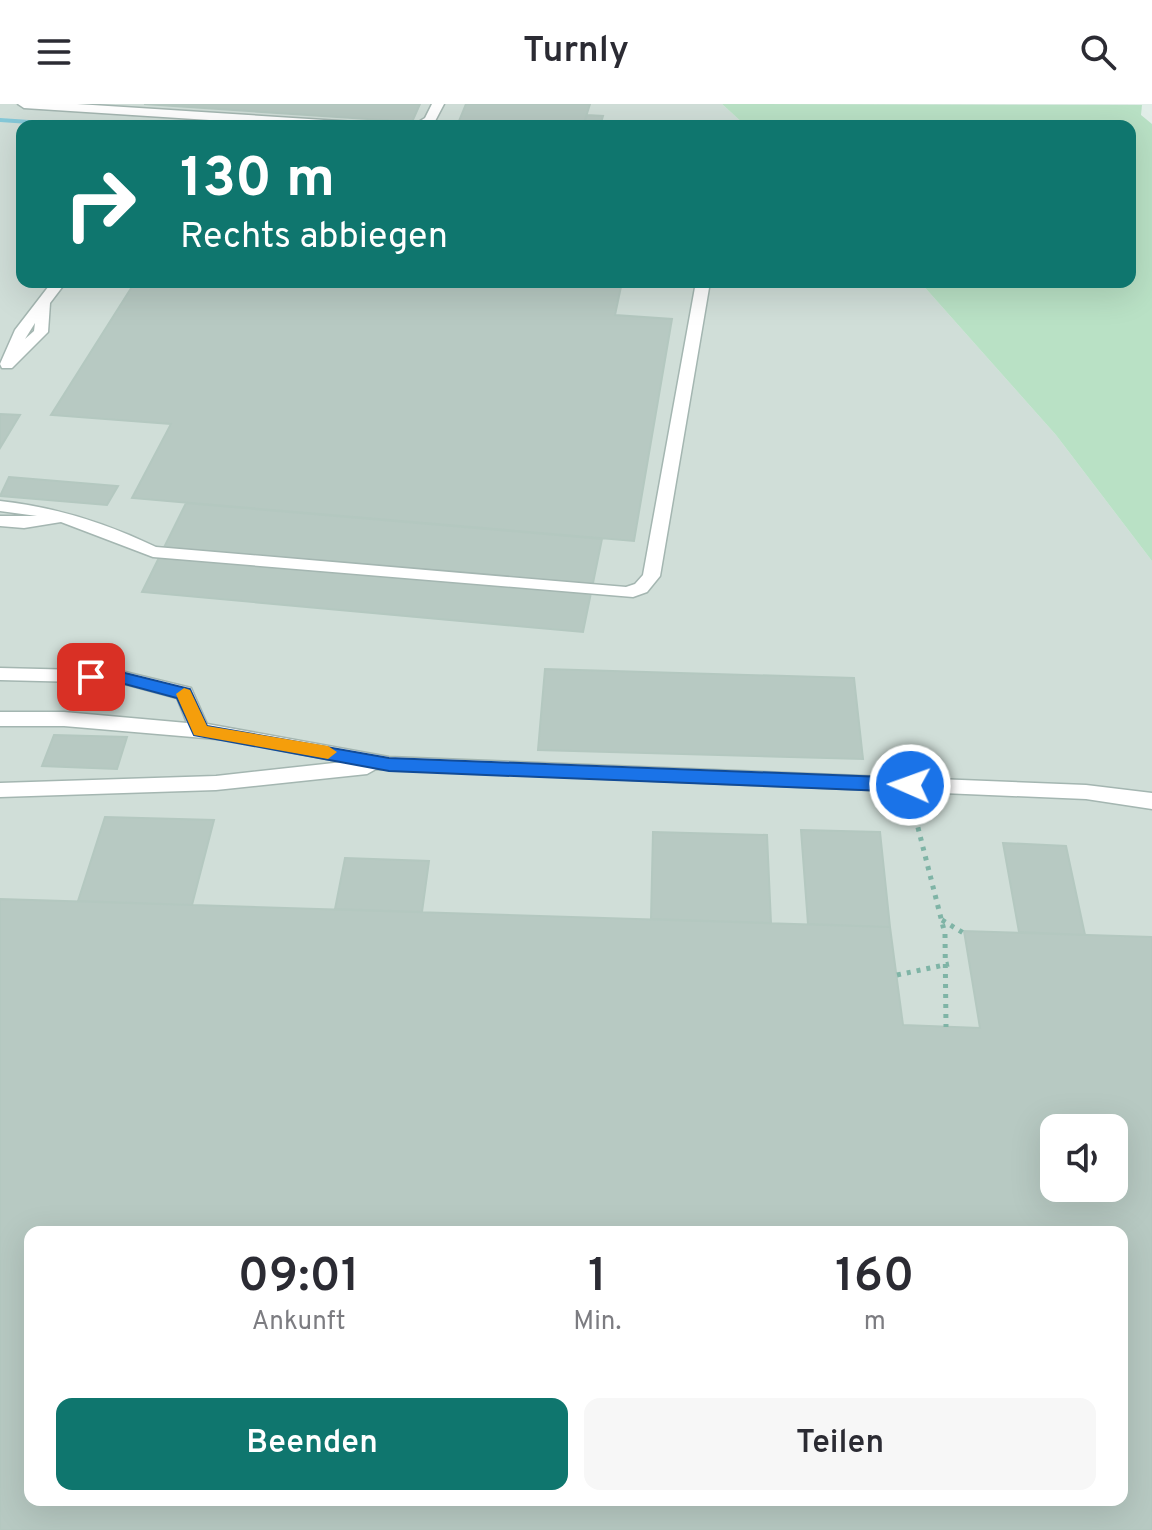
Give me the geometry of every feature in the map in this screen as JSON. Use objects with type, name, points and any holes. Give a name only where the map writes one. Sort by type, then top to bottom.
[{"type":"lane","points":[[24,104],[265,120]]},
{"type":"lane","points":[[3,370],[41,332],[44,305],[55,288]]},
{"type":"lane","points":[[0,506],[37,509],[90,523],[153,552],[627,593],[641,588],[651,576],[702,288]]},
{"type":"lane","points":[[0,521],[24,523],[62,518]]},
{"type":"lane","points":[[0,674],[121,677],[184,693],[200,731]]},
{"type":"lane","points":[[0,719],[64,719],[200,731],[389,764],[1086,792],[1152,801]]},
{"type":"lane","points":[[0,790],[216,783],[389,764]]},
{"type":"path","points":[[910,785],[917,834],[942,919],[949,964],[946,1027]]},
{"type":"path","points":[[942,919],[965,934]]},
{"type":"path","points":[[897,975],[949,964]]},
{"type":"shaded area","points":[[0,104],[722,104],[739,120],[16,120],[16,288],[925,288],[1056,435],[1152,561],[1152,1530],[0,1530]]},
{"type":"green space","points":[[722,104],[1142,105],[1141,115],[1152,124],[1152,561],[1056,435],[925,288],[1136,288],[1136,120],[739,120]]},
{"type":"building","points":[[144,104],[420,104],[413,120]]},
{"type":"building","points":[[466,104],[590,104],[585,120],[459,120]]},
{"type":"building","points":[[587,115],[603,116],[602,120],[585,120]]},
{"type":"building","points":[[131,288],[621,288],[615,315],[672,319],[634,541],[132,498],[171,424],[51,415]]},
{"type":"building","points":[[0,414],[20,415],[0,448]]},
{"type":"building","points":[[9,477],[118,486],[107,505],[0,496]]},
{"type":"building","points":[[186,503],[602,539],[583,632],[142,592]]},
{"type":"building","points":[[545,669],[854,678],[863,759],[538,750]]},
{"type":"building","points":[[54,735],[127,737],[117,769],[42,766]]},
{"type":"building","points":[[105,817],[214,820],[192,905],[78,901]]},
{"type":"building","points":[[801,830],[880,832],[890,927],[808,924]]},
{"type":"building","points":[[653,832],[767,835],[771,923],[651,919]]},
{"type":"building","points":[[1003,843],[1066,846],[1085,935],[1019,932]]},
{"type":"building","points":[[345,858],[429,861],[422,912],[335,909]]},
{"type":"building","points":[[0,899],[890,927],[903,1025],[980,1028],[964,931],[1152,937],[1152,1530],[0,1530]]},
{"type":"waterway","points":[[0,120],[16,121]]},
{"type":"slow traffic","points":[[184,694],[200,731],[228,733],[328,752]]},
{"type":"route","points":[[91,677],[121,677],[184,693],[200,731],[228,733],[389,764],[910,785]]}]
